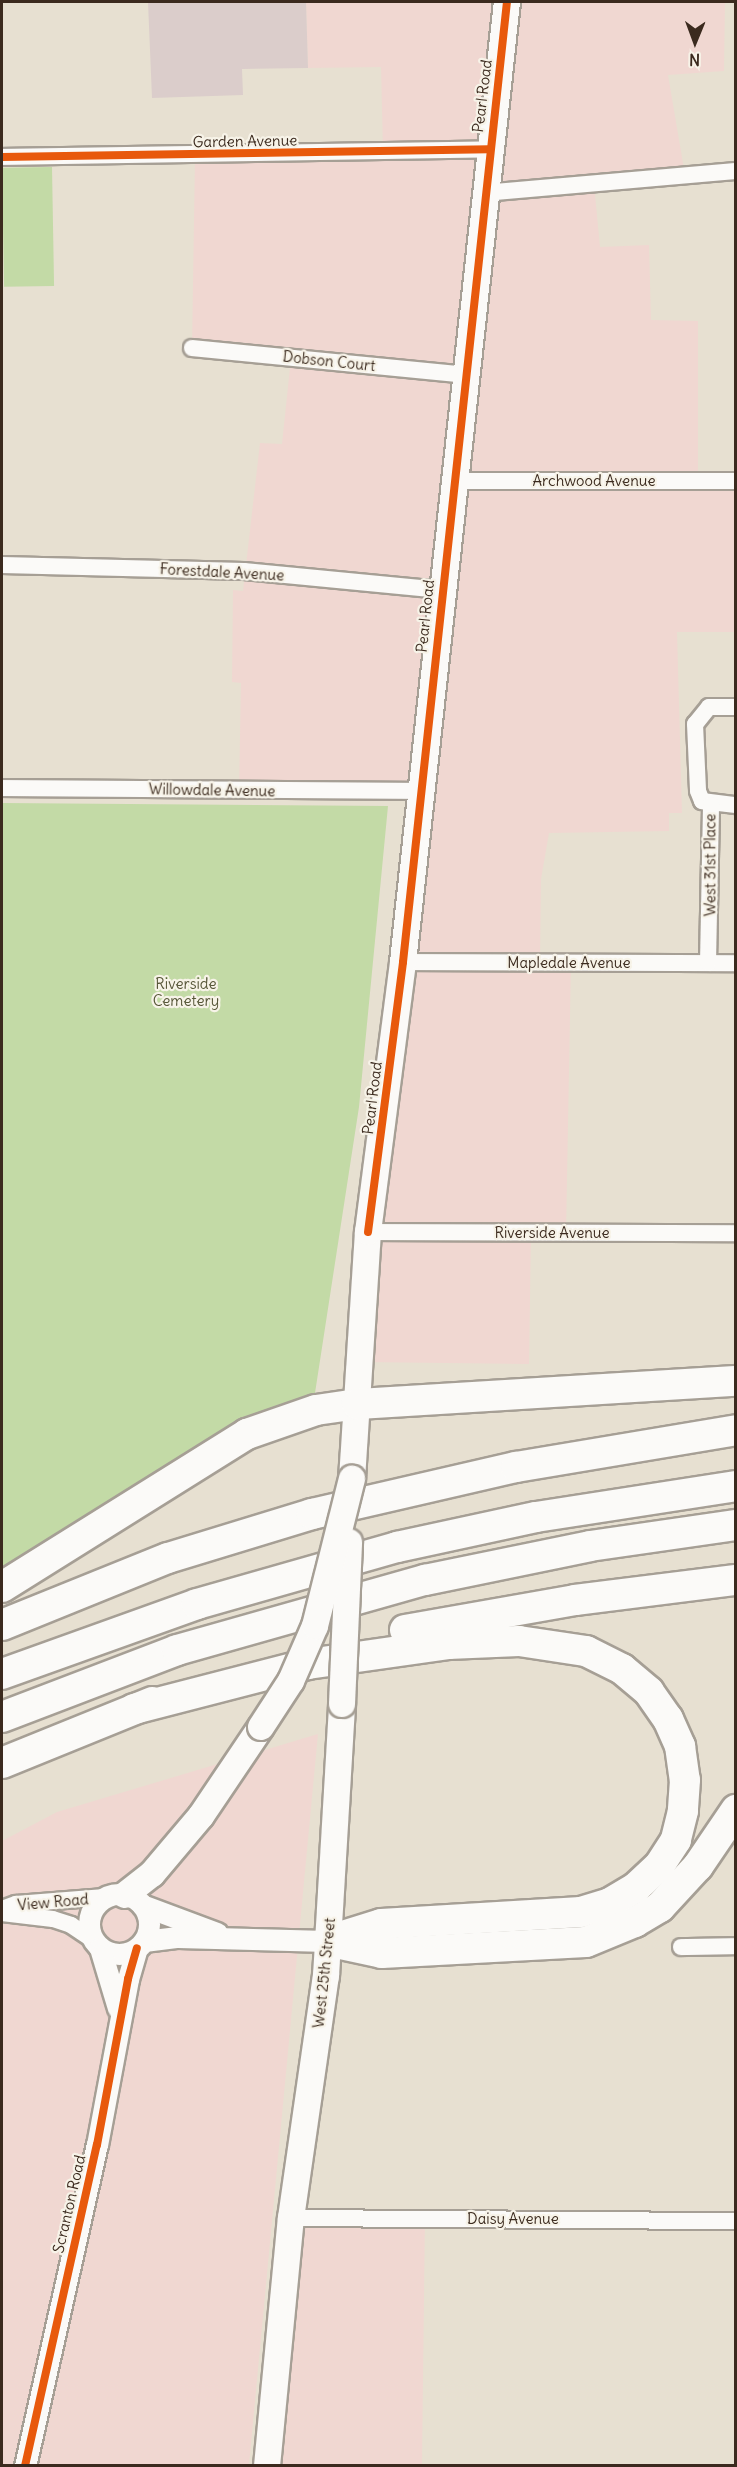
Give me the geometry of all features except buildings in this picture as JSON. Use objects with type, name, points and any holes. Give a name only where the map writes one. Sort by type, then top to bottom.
[{"type":"highway","points":[[2,1587],[247,1434],[320,1409],[357,1404],[735,1381]]},
{"type":"highway","points":[[2,1625],[168,1558],[312,1514],[516,1467],[735,1430]]},
{"type":"highway","points":[[2,1674],[186,1607],[397,1548],[536,1517],[735,1486]]},
{"type":"highway","points":[[2,1717],[177,1650],[425,1580],[590,1546],[735,1524]]},
{"type":"highway","points":[[2,1763],[134,1709],[259,1666],[403,1631],[575,1600],[735,1580]]},
{"type":"highway","points":[[134,1709],[308,1664],[448,1644],[519,1641],[586,1651],[622,1669],[649,1692],[668,1719],[680,1746],[685,1780],[676,1840],[660,1865],[635,1888],[610,1903],[581,1912],[381,1924],[327,1941]]},
{"type":"highway","points":[[327,1941],[382,1953],[586,1942],[635,1922],[660,1907],[698,1866],[735,1810]]},
{"type":"main road","name":"Pearl Road","points":[[352,1479],[368,1232],[403,962],[483,193],[507,2]]},
{"type":"main road","name":"West 25th Street","points":[[267,2466],[291,2218],[326,1976],[352,1479]]},
{"type":"main road","points":[[124,1899],[152,1874],[201,1816],[291,1681],[312,1635],[352,1479]]},
{"type":"street","name":"Garden Avenue","points":[[2,157],[489,149]]},
{"type":"street","points":[[483,193],[735,171]]},
{"type":"street","name":"Dobson Court","points":[[192,348],[465,375]]},
{"type":"street","name":"Archwood Avenue","points":[[453,481],[735,481]]},
{"type":"street","name":"Forestdale Avenue","points":[[2,565],[244,571],[441,590]]},
{"type":"street","name":"West 31st Place","points":[[708,963],[711,805],[702,801],[698,791],[695,724],[710,707],[735,707]]},
{"type":"street","name":"Willowdale Avenue","points":[[2,788],[422,791]]},
{"type":"street","points":[[711,805],[735,805]]},
{"type":"street","name":"Mapledale Avenue","points":[[403,962],[735,963]]},
{"type":"street","name":"Riverside Avenue","points":[[368,1232],[735,1233]]},
{"type":"street","points":[[228,1938],[124,1899],[92,1911],[89,1931],[97,1944],[119,1954],[141,1945],[178,1937],[327,1941]]},
{"type":"street","points":[[124,1899],[149,1922],[141,1945]]},
{"type":"street","name":"View Road","points":[[2,1911],[16,1904],[124,1899]]},
{"type":"street","name":"View Road","points":[[2,1911],[53,1919],[71,1925],[97,1944]]},
{"type":"street","name":"Scranton Road","points":[[97,1944],[112,1980],[120,2020]]},
{"type":"street","name":"Scranton Road","points":[[25,2466],[97,2145],[120,2020],[141,1945]]},
{"type":"street","points":[[681,1947],[735,1947]]},
{"type":"street","name":"Daisy Avenue","points":[[291,2218],[735,2221]]},
{"type":"shaded area","points":[[148,2],[306,2],[308,68],[242,69],[243,95],[152,98]]},
{"type":"shaded area","points":[[306,2],[725,2],[724,71],[668,75],[685,175],[594,184],[600,247],[649,245],[651,320],[698,321],[698,481],[735,481],[735,632],[677,632],[682,813],[669,813],[669,831],[549,833],[541,879],[540,962],[571,962],[566,1233],[531,1233],[529,1364],[360,1362],[422,792],[239,790],[241,683],[232,682],[233,590],[243,591],[260,443],[282,444],[291,358],[192,348],[195,156],[383,151],[381,67],[308,68]]},
{"type":"shaded area","points":[[318,1734],[249,2465],[2,2466],[2,1841],[57,1812]]},
{"type":"shaded area","points":[[291,2218],[425,2218],[422,2465],[267,2466]]},
{"type":"green space","points":[[52,167],[54,286],[4,287],[2,168]]},
{"type":"green space","name":"Riverside Cemetery","points":[[2,803],[388,806],[359,1107],[315,1393],[183,1455],[2,1569]]},
{"type":"cycle path","points":[[368,1232],[403,962],[507,2]]},
{"type":"cycle path","points":[[2,157],[489,149]]},
{"type":"cycle path","points":[[25,2466],[97,2145],[128,1979],[137,1948]]}]
